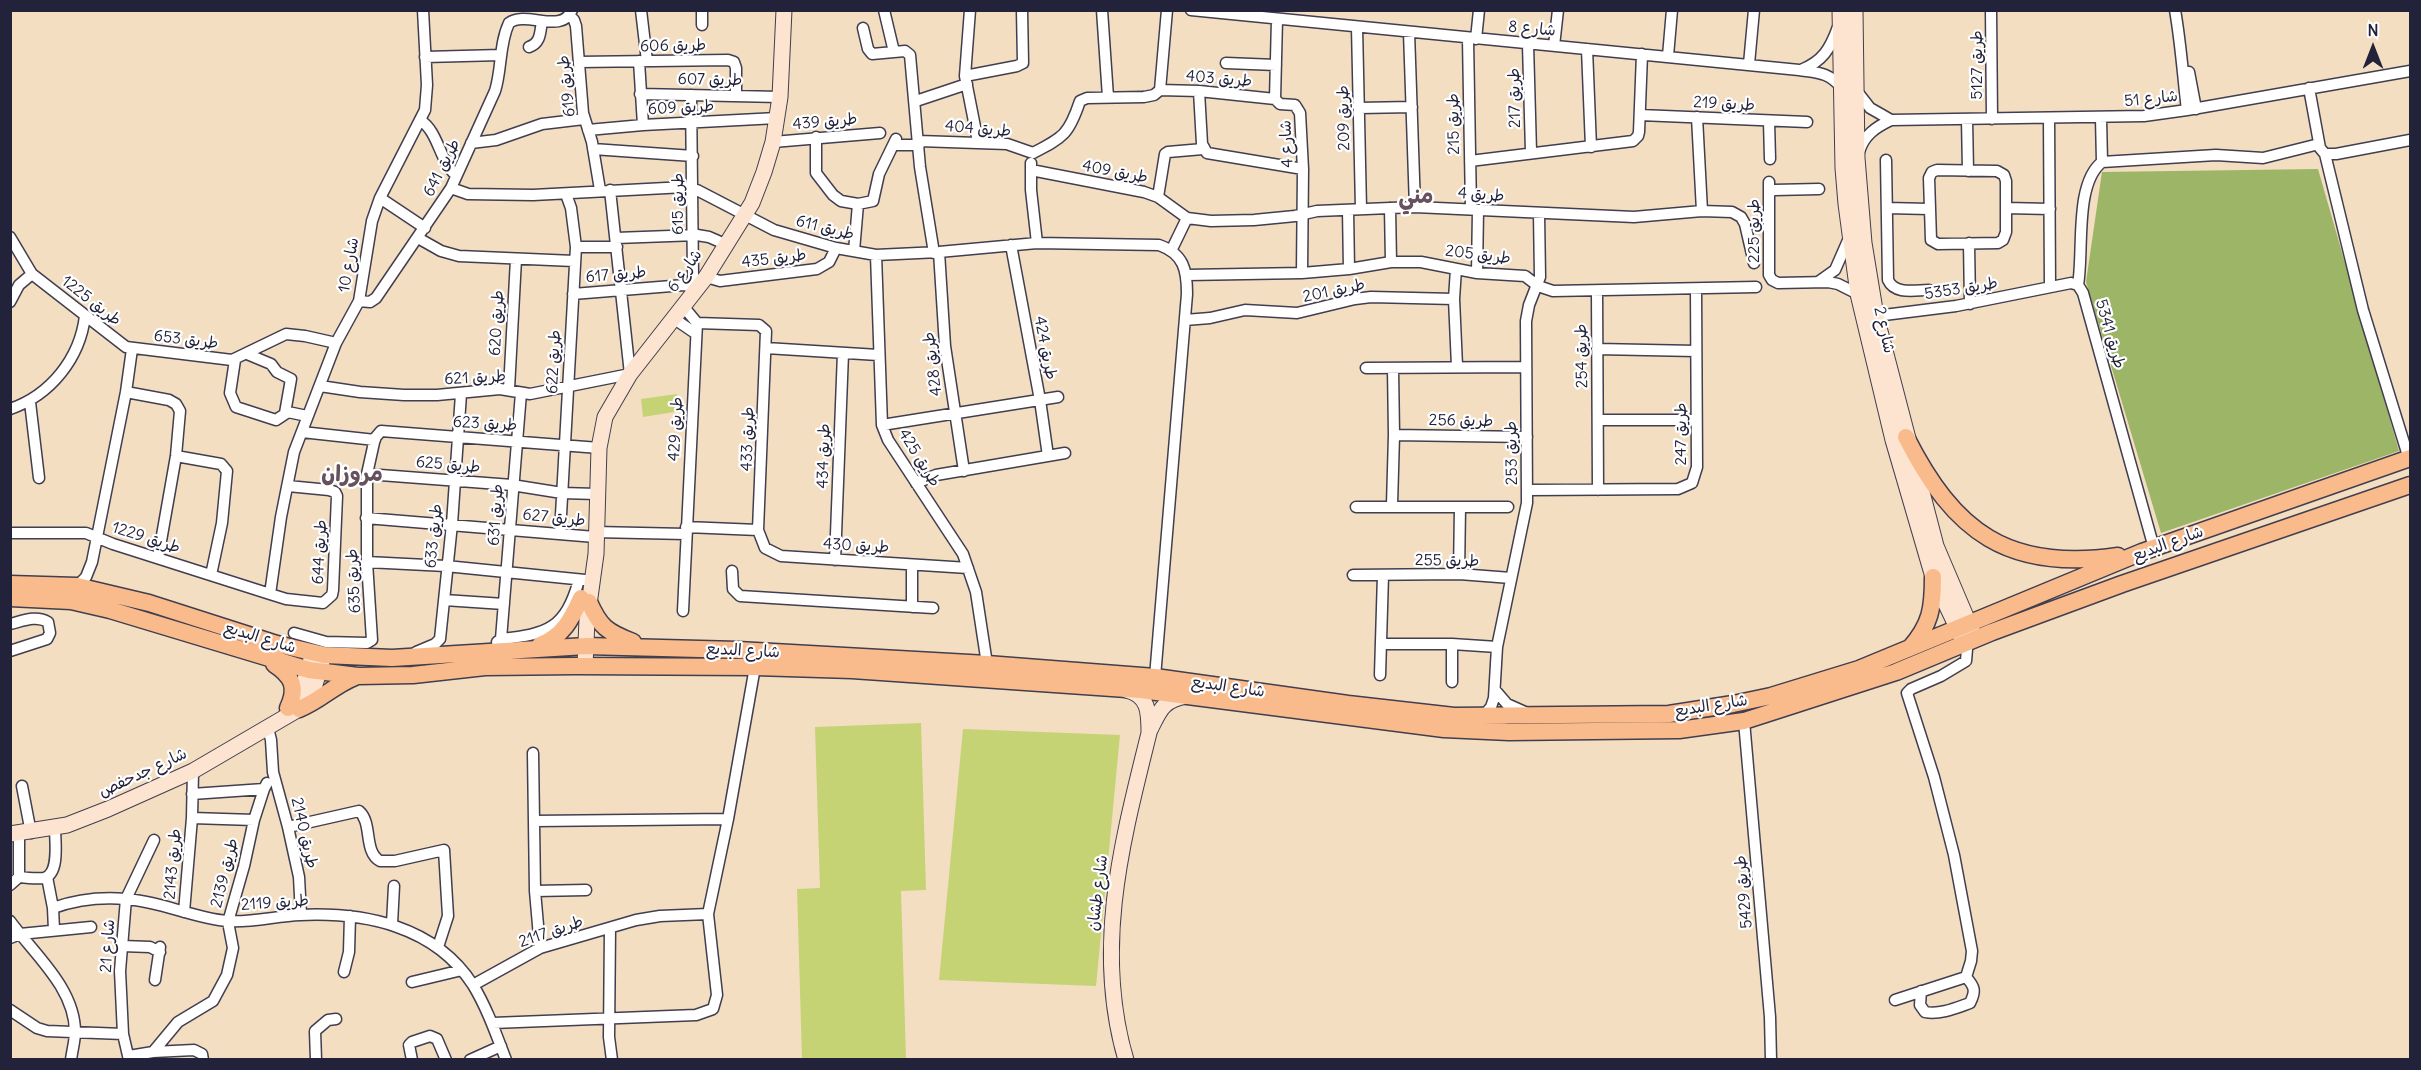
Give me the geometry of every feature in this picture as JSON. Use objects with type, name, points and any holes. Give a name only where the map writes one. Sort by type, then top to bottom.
[{"type":"main road","points":[[1906,437],[1925,473],[1950,507],[1980,533],[1997,542],[2037,556],[2058,560],[2080,561],[2148,550]]},
{"type":"main road","name":"شارع البديع","points":[[10,584],[77,586],[148,603],[358,676],[413,675],[484,667],[755,667],[852,670],[1118,688],[1472,731],[1679,730],[1744,721],[1896,672],[1967,634],[2148,550],[2410,458]]},
{"type":"main road","name":"شارع البديع","points":[[10,598],[71,601],[110,610],[266,658],[316,663],[531,648],[645,646],[987,664],[1155,677],[1394,710],[1483,716],[1641,716],[1733,704],[1811,685],[1908,650],[1967,634],[2122,584],[2410,485]]},
{"type":"main road","points":[[1908,650],[1929,621],[1933,599],[1933,577]]},
{"type":"main road","points":[[531,648],[550,641],[561,633],[585,600],[605,629],[616,636],[645,646]]},
{"type":"main road","points":[[266,658],[288,674],[293,683],[289,712]]},
{"type":"main road","points":[[289,712],[313,704],[335,686],[358,676]]},
{"type":"street","name":"شارع 10","points":[[270,594],[294,453],[336,343],[359,301],[368,241],[380,198],[400,154],[420,120],[427,99],[423,10]]},
{"type":"street","points":[[641,10],[643,61],[640,94],[643,124]]},
{"type":"street","points":[[702,10],[702,25]]},
{"type":"street","name":"شارع 6","points":[[581,666],[585,600],[596,554],[599,448],[605,417],[630,374],[701,284],[752,203],[773,142],[777,118],[784,10]]},
{"type":"street","points":[[863,28],[870,53],[874,55],[894,52],[884,10]]},
{"type":"street","points":[[970,10],[966,80],[978,142]]},
{"type":"street","points":[[916,101],[966,80],[1023,63],[1022,10]]},
{"type":"street","points":[[1102,10],[1108,98]]},
{"type":"street","name":"طريق 403","points":[[1160,90],[1167,10]]},
{"type":"street","name":"شارع 8","points":[[1191,10],[1273,16],[1472,39],[1749,64],[1825,74],[1849,88]]},
{"type":"street","name":"طريق 215","points":[[1477,273],[1470,161],[1472,39],[1479,10]]},
{"type":"street","points":[[1554,46],[1558,10]]},
{"type":"street","points":[[1668,56],[1672,10]]},
{"type":"street","points":[[1749,64],[1754,10]]},
{"type":"street","name":"شارع 2","points":[[1855,10],[1843,168],[1857,294],[1893,440],[1933,577],[1967,634]]},
{"type":"street","name":"طريق 5127","points":[[1991,10],[1992,119]]},
{"type":"street","points":[[2175,10],[2183,58],[2189,72],[2191,110]]},
{"type":"street","points":[[529,47],[537,43],[542,21],[561,21],[571,13]]},
{"type":"street","name":"طريق 619","points":[[571,13],[576,23],[586,124],[605,190],[616,242],[630,374]]},
{"type":"street","name":"شارع 4","points":[[1273,16],[1276,65],[1275,99],[1280,104],[1295,105],[1300,110],[1304,169],[1302,214]]},
{"type":"street","points":[[1799,70],[1817,62],[1825,55],[1832,43],[1840,16]]},
{"type":"street","name":"شارع 2","points":[[1840,16],[1857,158],[1864,243],[1876,316],[1936,546],[1967,634]]},
{"type":"street","name":"طريق 641","points":[[359,301],[370,302],[376,298],[452,188],[495,91],[506,28],[514,19],[542,21]]},
{"type":"street","name":"طريق 209","points":[[1357,27],[1361,208]]},
{"type":"street","points":[[1409,32],[1415,207]]},
{"type":"street","name":"طريق 217","points":[[1528,44],[1531,152]]},
{"type":"street","points":[[1587,49],[1591,147]]},
{"type":"street","points":[[425,57],[501,51]]},
{"type":"street","name":"طريق 428","points":[[894,52],[907,52],[910,55],[916,101],[920,167],[937,252],[945,345],[964,471]]},
{"type":"street","points":[[1470,161],[1629,142],[1638,136],[1642,54]]},
{"type":"street","name":"طريق 606","points":[[579,62],[728,60],[734,62],[736,68],[735,96]]},
{"type":"street","points":[[1226,63],[1276,65]]},
{"type":"street","name":"شارع 51","points":[[1891,120],[2101,118],[2191,110],[2410,71]]},
{"type":"street","points":[[1849,88],[1870,108],[1891,120]]},
{"type":"street","points":[[2309,88],[2319,144],[2325,154],[2363,310],[2410,458]]},
{"type":"street","name":"طريق 403","points":[[1033,153],[1058,141],[1069,130],[1080,101],[1087,98],[1144,97],[1154,95],[1160,90],[1198,91],[1275,99]]},
{"type":"street","points":[[1198,91],[1203,149]]},
{"type":"street","name":"طريق 607","points":[[640,94],[780,97]]},
{"type":"street","name":"طريق 615","points":[[692,95],[693,276],[701,284]]},
{"type":"street","points":[[1359,108],[1412,107]]},
{"type":"street","name":"طريق 219","points":[[1640,115],[1807,122]]},
{"type":"street","points":[[1697,117],[1701,211]]},
{"type":"street","name":"طريق 609","points":[[471,143],[496,141],[542,124],[643,124],[777,118]]},
{"type":"street","points":[[2049,118],[2050,287]]},
{"type":"street","points":[[2101,118],[2102,162]]},
{"type":"street","points":[[1967,119],[1968,171]]},
{"type":"street","points":[[420,120],[429,127],[448,167],[456,175]]},
{"type":"street","points":[[1857,158],[1861,145],[1869,134],[1879,125],[1891,120]]},
{"type":"street","points":[[1769,121],[1770,159]]},
{"type":"street","name":"طريق 439","points":[[773,142],[880,133]]},
{"type":"street","points":[[816,137],[816,173],[837,198],[858,204],[855,251]]},
{"type":"street","points":[[2325,154],[2410,140]]},
{"type":"street","name":"طريق 404","points":[[858,204],[873,201],[879,174],[895,142],[1007,144],[1033,153]]},
{"type":"street","points":[[2078,285],[2085,194],[2095,168],[2102,162],[2216,155],[2263,158],[2319,144]]},
{"type":"street","name":"طريق 615","points":[[593,149],[693,156]]},
{"type":"street","points":[[1158,197],[1165,154],[1168,152],[1203,149],[1211,155],[1304,169]]},
{"type":"street","points":[[1033,153],[1031,170],[1037,243]]},
{"type":"street","points":[[1886,160],[1889,284],[1899,290],[1929,290]]},
{"type":"street","name":"طريق 409","points":[[1031,170],[1158,197],[1187,218]]},
{"type":"street","points":[[1937,170],[2002,173],[2006,181],[2006,208],[2006,235],[1998,243],[1938,244],[1933,242],[1929,235],[1929,180],[1932,172],[1937,170]]},
{"type":"street","name":"طريق 225","points":[[1817,283],[1778,283],[1769,275],[1769,187],[1774,190],[1819,189]]},
{"type":"street","name":"طريق 611","points":[[452,188],[459,192],[496,195],[692,188],[774,230],[836,248],[876,255],[1037,243],[1159,245],[1172,249]]},
{"type":"street","name":"طريق 622","points":[[560,533],[576,247],[571,208],[566,194]]},
{"type":"street","points":[[380,198],[425,228]]},
{"type":"street","name":"طريق 4","points":[[1187,218],[1211,221],[1254,220],[1361,208],[1415,207],[1634,217],[1701,211],[1732,212],[1741,217],[1745,224],[1754,263]]},
{"type":"street","points":[[1887,207],[1929,209]]},
{"type":"street","points":[[1390,208],[1391,262]]},
{"type":"street","points":[[2006,208],[2050,209]]},
{"type":"street","points":[[1348,210],[1349,269]]},
{"type":"street","points":[[1302,214],[1302,273]]},
{"type":"street","name":"طريق 253","points":[[1483,716],[1493,703],[1497,647],[1524,520],[1528,490],[1527,314],[1538,286],[1541,262],[1539,214]]},
{"type":"street","points":[[1155,677],[1187,275],[1172,249],[1187,218]]},
{"type":"street","points":[[576,247],[693,235],[705,236],[725,244]]},
{"type":"street","points":[[1817,283],[1835,270],[1849,236]]},
{"type":"street","name":"طريق 1225","points":[[10,237],[32,274],[119,342],[132,349]]},
{"type":"street","points":[[418,238],[453,255],[574,261]]},
{"type":"street","points":[[1969,243],[1970,304]]},
{"type":"street","name":"طريق 424","points":[[1011,245],[1048,456]]},
{"type":"street","name":"طريق 435","points":[[701,284],[817,269],[829,262],[836,248]]},
{"type":"street","name":"طريق 425","points":[[876,255],[882,425],[888,440],[963,554],[976,592],[987,664]]},
{"type":"street","name":"طريق 620","points":[[509,389],[516,259]]},
{"type":"street","name":"طريق 205","points":[[1187,275],[1302,273],[1391,262],[1421,262],[1477,273],[1525,276],[1538,286],[1553,291],[1756,287]]},
{"type":"street","points":[[1456,269],[1454,299],[1456,366]]},
{"type":"street","points":[[10,302],[19,285],[32,274]]},
{"type":"street","points":[[1817,283],[1838,284],[1857,294]]},
{"type":"street","name":"طريق 5341","points":[[2050,287],[2071,283],[2078,285],[2083,291],[2148,550]]},
{"type":"street","name":"طريق 617","points":[[573,294],[701,284]]},
{"type":"street","name":"طريق 5353","points":[[1876,316],[1970,304],[2050,287]]},
{"type":"street","name":"طريق 247","points":[[1528,490],[1678,489],[1687,487],[1696,475],[1696,289]]},
{"type":"street","name":"طريق 254","points":[[1597,291],[1598,490]]},
{"type":"street","name":"طريق 201","points":[[1185,320],[1210,318],[1245,310],[1297,314],[1371,297],[1454,299]]},
{"type":"street","points":[[678,312],[696,328]]},
{"type":"street","points":[[10,409],[30,402],[61,374],[70,362],[81,338],[85,316]]},
{"type":"street","name":"طريق 433","points":[[696,328],[759,325],[766,331],[758,530]]},
{"type":"street","name":"طريق 429","points":[[683,611],[696,328]]},
{"type":"street","name":"طريق 653","points":[[132,349],[235,360],[286,334],[336,343]]},
{"type":"street","points":[[766,348],[878,355]]},
{"type":"street","points":[[77,586],[89,572],[126,392],[132,349]]},
{"type":"street","points":[[1597,349],[1696,351]]},
{"type":"street","name":"طريق 434","points":[[835,560],[843,353]]},
{"type":"street","points":[[247,354],[271,364],[276,371],[291,379],[285,413]]},
{"type":"street","name":"طريق 653","points":[[235,360],[230,393],[236,407],[276,420],[285,413],[307,416]]},
{"type":"street","points":[[1366,368],[1526,367]]},
{"type":"street","points":[[1392,505],[1393,368]]},
{"type":"street","name":"طريق 621","points":[[320,386],[360,392],[437,395],[509,389],[530,394],[630,374]]},
{"type":"street","points":[[126,392],[165,399],[176,404],[181,415],[158,558]]},
{"type":"street","name":"طريق 631","points":[[501,639],[521,393]]},
{"type":"street","name":"طريق 633","points":[[401,657],[427,648],[440,639],[452,524],[461,394]]},
{"type":"street","points":[[882,425],[1058,397]]},
{"type":"street","points":[[30,402],[39,478]]},
{"type":"street","points":[[1598,420],[1696,420]]},
{"type":"street","name":"طريق 623","points":[[375,441],[379,433],[384,430],[458,439],[599,448]]},
{"type":"street","points":[[302,432],[375,441]]},
{"type":"street","name":"طريق 256","points":[[1394,435],[1527,437]]},
{"type":"street","name":"طريق 635","points":[[294,633],[326,642],[367,643],[371,641],[366,518],[368,474],[375,441]]},
{"type":"street","points":[[916,483],[931,476],[1065,453]]},
{"type":"street","points":[[176,456],[214,462],[225,466],[228,471],[222,523],[211,574]]},
{"type":"street","name":"طريق 625","points":[[368,474],[512,485],[562,493],[597,494]]},
{"type":"street","name":"طريق 644","points":[[270,594],[286,599],[323,603],[332,595],[333,590],[337,496],[329,490],[288,486]]},
{"type":"street","points":[[1356,507],[1392,505],[1508,507]]},
{"type":"street","points":[[1459,574],[1460,507]]},
{"type":"street","name":"طريق 627","points":[[366,518],[509,528],[595,537],[686,530]]},
{"type":"street","points":[[686,530],[758,530]]},
{"type":"street","name":"طريق 430","points":[[758,530],[765,548],[777,555],[968,568]]},
{"type":"street","name":"طريق 1229","points":[[10,533],[80,532],[270,594]]},
{"type":"street","name":"شارع 6","points":[[585,600],[582,580],[595,537]]},
{"type":"street","points":[[367,562],[582,580],[568,609],[552,627],[535,635],[501,639],[483,651]]},
{"type":"street","points":[[912,564],[912,607]]},
{"type":"street","points":[[732,571],[733,589],[740,596],[933,608]]},
{"type":"street","name":"طريق 255","points":[[1353,575],[1459,574],[1510,578]]},
{"type":"street","points":[[1380,675],[1383,575]]},
{"type":"street","points":[[444,600],[504,604]]},
{"type":"street","points":[[10,624],[34,618],[48,621],[50,627],[46,639],[10,651]]},
{"type":"street","points":[[1966,977],[1972,951],[1954,855],[1934,777],[1907,693],[1966,662],[1967,634]]},
{"type":"street","points":[[1381,644],[1452,644],[1497,647]]},
{"type":"street","points":[[1452,644],[1452,682]]},
{"type":"street","name":"شارع جدحفص","points":[[20,834],[55,828],[98,814],[193,771],[263,731],[289,712],[316,663]]},
{"type":"street","points":[[493,1023],[696,1016],[713,1009],[717,995],[708,914],[728,819],[755,667]]},
{"type":"street","points":[[1118,688],[1134,691],[1144,700],[1147,706],[1149,733]]},
{"type":"street","points":[[1495,690],[1507,704],[1534,715]]},
{"type":"street","points":[[1149,733],[1161,709],[1168,701],[1189,695]]},
{"type":"street","name":"طريق 5429","points":[[1744,721],[1770,1017],[1771,1059]]},
{"type":"street","name":"طريق 2140","points":[[263,731],[299,877],[301,915]]},
{"type":"street","name":"شارع طشان","points":[[1126,1059],[1118,1027],[1113,986],[1111,923],[1124,835],[1149,733]]},
{"type":"street","points":[[533,753],[535,891],[540,948]]},
{"type":"street","name":"طريق 2143","points":[[184,912],[192,818],[193,771]]},
{"type":"street","points":[[192,794],[264,789],[273,772]]},
{"type":"street","points":[[22,786],[15,881],[47,877]]},
{"type":"street","name":"طريق 2139","points":[[153,1052],[178,1022],[204,1008],[216,998],[232,958],[233,948],[228,921],[264,789]]},
{"type":"street","points":[[288,827],[359,811],[364,817],[372,852],[380,861],[395,861],[444,850],[448,916],[438,947]]},
{"type":"street","name":"طريق 2143","points":[[192,818],[254,820]]},
{"type":"street","points":[[534,821],[728,819]]},
{"type":"street","points":[[54,930],[53,908],[47,877],[54,866],[55,828]]},
{"type":"street","name":"شارع 21","points":[[129,1058],[123,1034],[120,971],[126,898],[154,840]]},
{"type":"street","points":[[392,924],[394,886]]},
{"type":"street","points":[[535,891],[586,890]]},
{"type":"street","name":"طريق 2119","points":[[53,908],[82,900],[126,898],[228,921],[301,915],[350,916],[392,924],[438,947],[462,970],[473,985],[493,1023],[506,1059]]},
{"type":"street","name":"طريق 2117","points":[[473,985],[540,948],[636,920],[660,916],[708,914]]},
{"type":"street","points":[[344,972],[348,952],[350,916]]},
{"type":"street","points":[[10,921],[15,936],[57,981],[68,1001],[75,1032],[71,1059]]},
{"type":"street","points":[[15,936],[91,927]]},
{"type":"street","name":"طريق 2117","points":[[610,928],[609,1018],[612,1059]]},
{"type":"street","points":[[122,946],[160,948],[155,980]]},
{"type":"street","points":[[412,982],[462,970]]},
{"type":"street","points":[[1896,1000],[1966,977]]},
{"type":"street","points":[[1921,991],[1920,1005],[1925,1012],[1932,1014],[1970,1003],[1975,994],[1974,988],[1966,977]]},
{"type":"street","points":[[10,1010],[38,1028],[56,1032],[123,1034]]},
{"type":"street","points":[[316,1059],[315,1031],[328,1020],[336,1019]]},
{"type":"street","points":[[412,1059],[409,1045],[430,1036],[436,1039],[446,1059]]},
{"type":"street","points":[[470,1059],[501,1046]]},
{"type":"street","points":[[129,1058],[153,1052],[194,1050],[202,1054],[203,1059]]},
{"type":"green space","points":[[2318,169],[2399,451],[2161,533],[2086,282],[2102,172]]},
{"type":"green space","points":[[677,394],[680,411],[643,417],[641,399]]},
{"type":"green space","points":[[921,723],[926,890],[901,891],[906,1059],[802,1059],[797,889],[820,888],[815,727]]},
{"type":"green space","points":[[963,729],[1120,735],[1096,986],[939,980]]},
{"type":"district","name":"مني","points":[[1416,197]]},
{"type":"district","name":"مروزان","points":[[352,475]]}]
